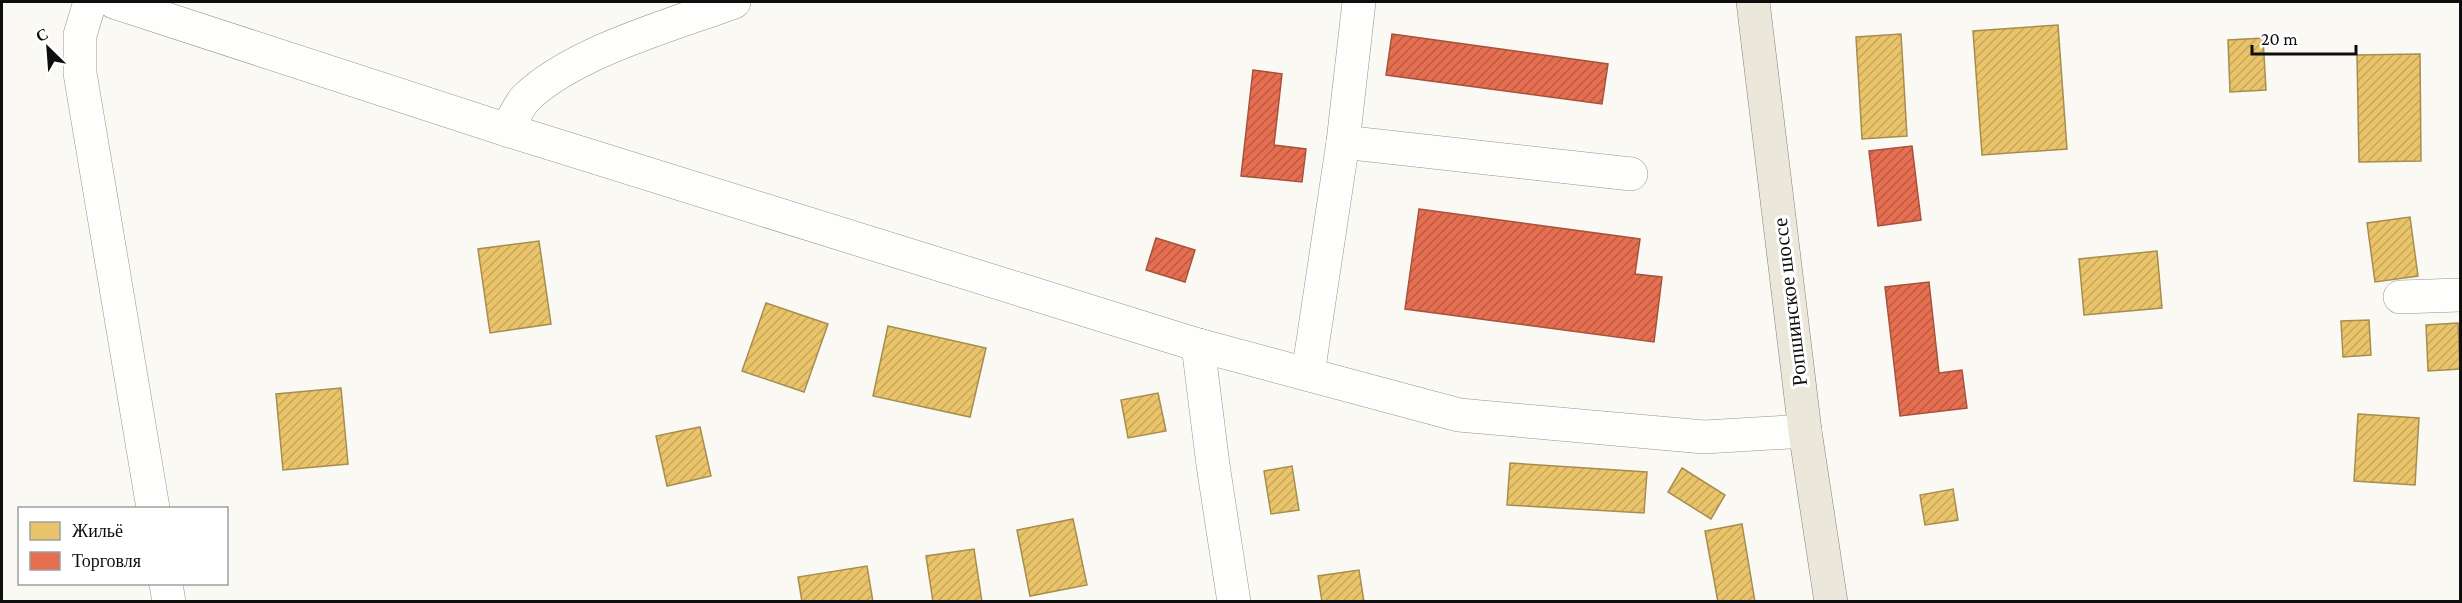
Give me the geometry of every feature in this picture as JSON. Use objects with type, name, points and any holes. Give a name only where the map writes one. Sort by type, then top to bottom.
[{"type":"main road","name":"Ропшинское шоссе","points":[[1753,2],[1805,431],[1831,602]]},
{"type":"street","points":[[90,2],[80,35],[80,73],[153,507]]},
{"type":"street","points":[[114,2],[507,130],[1198,345],[1459,415],[1704,436],[1805,431]]},
{"type":"street","points":[[507,130],[525,99],[564,70],[610,48],[734,2]]},
{"type":"street","points":[[1308,374],[1343,142],[1359,2]]},
{"type":"street","points":[[1343,142],[1631,174]]},
{"type":"street","points":[[2400,297],[2460,295]]},
{"type":"street","points":[[1198,345],[1234,602]]},
{"type":"street","points":[[166,585],[169,602]]},
{"type":"building: Жильё","points":[[2058,25],[2067,149],[1982,155],[1973,31]]},
{"type":"building: Жильё","points":[[1901,34],[1907,136],[1862,139],[1856,37]]},
{"type":"building: Жильё","points":[[2263,38],[2266,90],[2230,92],[2228,40]]},
{"type":"building: Жильё","points":[[2420,54],[2421,161],[2359,162],[2357,55]]},
{"type":"building: Жильё","points":[[2410,217],[2418,276],[2375,282],[2367,223]]},
{"type":"building: Жильё","points":[[539,241],[551,324],[490,333],[478,249]]},
{"type":"building: Жильё","points":[[2157,251],[2162,308],[2084,315],[2079,259]]},
{"type":"building: Жильё","points":[[766,303],[828,324],[804,392],[742,371]]},
{"type":"building: Жильё","points":[[2369,320],[2371,355],[2343,357],[2341,321]]},
{"type":"building: Жильё","points":[[2458,323],[2460,369],[2428,371],[2426,325]]},
{"type":"building: Жильё","points":[[888,326],[986,348],[970,417],[873,396]]},
{"type":"building: Жильё","points":[[341,388],[348,464],[283,470],[276,394]]},
{"type":"building: Жильё","points":[[1158,393],[1166,431],[1128,438],[1121,400]]},
{"type":"building: Жильё","points":[[2358,414],[2419,418],[2415,485],[2354,481]]},
{"type":"building: Жильё","points":[[700,427],[711,476],[667,486],[656,436]]},
{"type":"building: Жильё","points":[[1510,463],[1647,472],[1644,513],[1507,505]]},
{"type":"building: Жильё","points":[[1292,466],[1299,510],[1271,514],[1264,471]]},
{"type":"building: Жильё","points":[[1682,468],[1725,495],[1711,519],[1668,492]]},
{"type":"building: Жильё","points":[[1953,489],[1958,520],[1925,525],[1920,495]]},
{"type":"building: Жильё","points":[[1073,519],[1087,585],[1030,596],[1017,530]]},
{"type":"building: Жильё","points":[[1742,524],[1755,602],[1718,602],[1705,531]]},
{"type":"building: Жильё","points":[[974,549],[982,602],[933,602],[926,556]]},
{"type":"building: Жильё","points":[[867,566],[873,602],[802,602],[798,577]]},
{"type":"building: Жильё","points":[[1359,570],[1364,602],[1322,602],[1318,576]]},
{"type":"building: Торговля","points":[[1392,34],[1608,64],[1602,104],[1386,75]]},
{"type":"building: Торговля","points":[[1253,70],[1282,74],[1274,145],[1306,149],[1302,182],[1241,176]]},
{"type":"building: Торговля","points":[[1912,146],[1921,220],[1878,226],[1869,151]]},
{"type":"building: Торговля","points":[[1419,209],[1640,239],[1635,274],[1662,277],[1654,342],[1405,309]]},
{"type":"building: Торговля","points":[[1156,238],[1195,250],[1185,282],[1146,270]]},
{"type":"building: Торговля","points":[[1929,282],[1939,373],[1962,370],[1967,408],[1900,416],[1885,287]]}]
